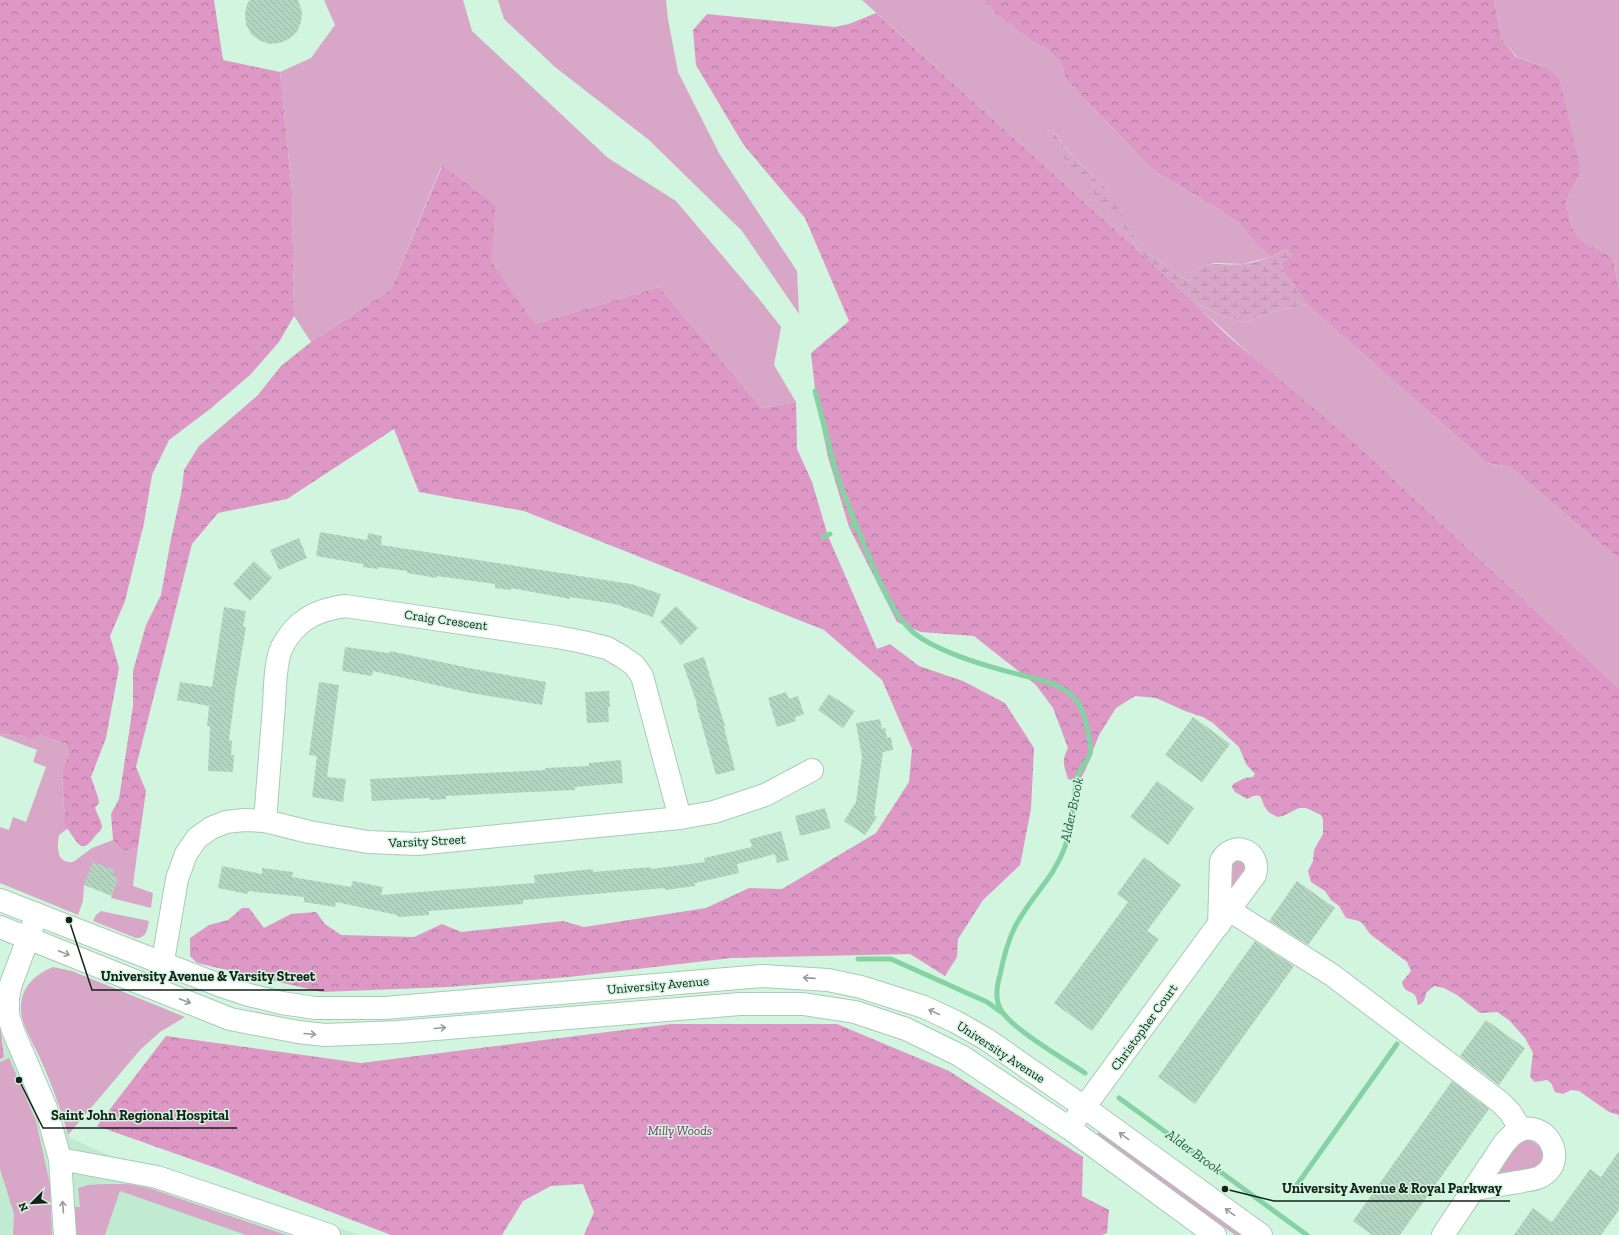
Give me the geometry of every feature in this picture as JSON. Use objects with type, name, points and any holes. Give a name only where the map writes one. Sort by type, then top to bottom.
[{"type":"main road","name":"Craig Crescent","points":[[265,821],[276,672],[281,648],[303,621],[316,612],[345,606],[557,637],[606,648],[621,656],[634,665],[642,676],[680,818]]},
{"type":"main road","name":"Varsity Street","points":[[158,990],[177,879],[186,854],[197,838],[211,828],[226,822],[244,820],[265,821],[309,832],[368,842],[417,844],[680,818],[714,812],[765,795],[812,770]]},
{"type":"main road","name":"University Avenue","points":[[0,900],[249,995],[282,1003],[315,1008],[385,1008],[762,976],[828,980],[861,987],[894,996],[924,1007],[952,1020],[986,1039],[1084,1107],[1261,1235]]},
{"type":"main road","points":[[37,914],[11,984],[8,997],[8,1015],[14,1033],[46,1108],[61,1169],[65,1235]]},
{"type":"main road","name":"Christopher Court","points":[[1069,1128],[1224,918],[1338,979],[1500,1102],[1510,1112],[1521,1130]]},
{"type":"main road","name":"University Avenue","points":[[0,928],[230,1019],[298,1032],[325,1035],[399,1032],[740,1004],[803,1004],[855,1012],[880,1019],[933,1041],[978,1067],[1069,1128],[1215,1235]]},
{"type":"main road","points":[[1443,1235],[1474,1189],[1511,1136],[1521,1130],[1532,1129],[1538,1130],[1548,1137],[1554,1153],[1553,1161],[1550,1168],[1538,1178],[1474,1189]]},
{"type":"main road","points":[[61,1169],[157,1177],[329,1235]]},
{"type":"shaded area","points":[[0,1021],[6,1023],[70,1138],[113,1157],[162,1167],[360,1235],[0,1235]]},
{"type":"green space","points":[[0,0],[214,0],[223,60],[280,72],[292,191],[294,316],[279,342],[250,375],[210,409],[169,440],[152,475],[144,523],[125,601],[110,636],[119,668],[106,738],[91,777],[99,803],[95,808],[102,827],[85,846],[80,845],[77,842],[64,824],[65,813],[62,771],[69,754],[66,744],[40,735],[29,739],[19,735],[15,736],[0,733]]},
{"type":"green space","points":[[324,0],[463,0],[472,31],[608,158],[676,201],[759,299],[781,327],[774,365],[796,402],[762,408],[659,287],[535,324],[490,261],[496,205],[441,167],[391,289],[311,342],[294,316],[292,191],[280,72],[311,58],[335,25]]},
{"type":"green space","points":[[498,0],[666,0],[678,72],[720,155],[797,271],[799,314],[742,231],[649,140],[555,67],[504,19]]},
{"type":"green space","points":[[862,0],[983,0],[998,15],[1034,43],[1047,49],[1061,63],[1066,80],[1155,172],[1207,202],[1239,223],[1256,244],[1271,257],[1243,264],[1215,263],[1198,267],[1195,277],[1189,281],[1181,277],[1144,250],[1139,244],[1111,195],[1102,184],[1077,160],[1057,136],[1047,128],[1141,253]]},
{"type":"green space","points":[[983,0],[1494,0],[1502,39],[1516,57],[1548,68],[1559,78],[1581,172],[1566,202],[1571,223],[1579,238],[1590,246],[1613,258],[1619,290],[1619,558],[1510,467],[1487,463],[1307,305],[1281,265],[1287,249],[1271,257],[1256,244],[1239,223],[1207,202],[1155,172],[1066,80],[1061,63],[1047,49],[1034,43],[998,15]]},
{"type":"green space","points":[[1494,0],[1619,0],[1619,290],[1613,258],[1590,246],[1579,238],[1571,223],[1566,202],[1581,172],[1548,68],[1517,57],[1502,39]]},
{"type":"green space","points":[[876,13],[1141,253],[1227,335],[1357,445],[1619,688],[1619,1115],[1609,1112],[1579,1091],[1571,1090],[1563,1094],[1555,1092],[1551,1083],[1547,1080],[1535,1082],[1530,1077],[1533,1053],[1525,1038],[1509,1020],[1497,1012],[1480,1013],[1457,995],[1444,988],[1434,986],[1426,993],[1423,1002],[1418,1005],[1415,995],[1403,986],[1402,982],[1411,971],[1407,962],[1370,934],[1359,921],[1346,918],[1339,906],[1331,900],[1325,891],[1311,882],[1308,871],[1313,861],[1314,850],[1323,834],[1323,819],[1321,815],[1306,808],[1299,808],[1283,816],[1277,817],[1268,811],[1261,797],[1253,796],[1247,799],[1235,792],[1232,787],[1233,784],[1245,778],[1253,777],[1255,774],[1246,764],[1239,747],[1213,723],[1203,717],[1156,698],[1135,696],[1116,708],[1099,735],[1085,771],[1080,779],[1075,781],[1068,779],[1064,767],[1064,760],[1068,748],[1053,708],[1036,685],[974,636],[921,632],[897,622],[849,527],[828,457],[816,398],[811,353],[849,321],[805,218],[743,144],[696,65],[693,30],[707,14],[835,27],[849,24]]},
{"type":"green space","points":[[1047,127],[1057,136],[1068,151],[1110,193],[1139,244],[1175,273],[1189,281],[1195,277],[1198,267],[1204,265],[1255,262],[1287,249],[1293,255],[1281,265],[1307,305],[1274,311],[1246,322],[1222,316],[1191,301],[1141,253],[1125,230],[1066,161]]},
{"type":"green space","points":[[442,166],[496,205],[491,261],[535,324],[659,287],[762,408],[796,402],[797,449],[812,482],[828,536],[877,649],[890,644],[919,666],[963,681],[1005,703],[1034,748],[1031,809],[1020,865],[983,900],[958,939],[957,957],[945,976],[910,954],[731,958],[569,977],[448,987],[322,992],[197,963],[190,956],[190,938],[209,925],[228,920],[242,908],[249,908],[264,928],[291,914],[316,912],[325,924],[341,935],[414,937],[442,924],[461,932],[563,921],[584,927],[706,908],[749,888],[782,889],[876,833],[909,782],[912,749],[882,680],[824,630],[524,511],[419,492],[394,429],[287,499],[218,513],[192,544],[136,767],[146,791],[138,847],[130,851],[120,849],[113,840],[111,814],[119,799],[133,706],[133,671],[146,625],[161,595],[182,489],[184,470],[199,446],[258,395],[281,366],[311,342],[391,289]]},
{"type":"green space","points":[[1191,301],[1222,316],[1246,322],[1274,311],[1307,305],[1487,463],[1510,467],[1619,558],[1619,688],[1357,445],[1291,391]]},
{"type":"green space","points":[[0,733],[15,736],[19,735],[28,738],[40,735],[66,744],[69,754],[62,771],[67,829],[59,835],[58,849],[61,858],[67,862],[73,862],[92,848],[113,840],[120,849],[130,851],[138,847],[133,886],[153,893],[151,908],[111,898],[118,878],[112,876],[84,885],[83,901],[78,915],[0,883],[0,827],[9,830],[13,817],[26,822],[46,767],[33,762],[37,750],[0,736]]},
{"type":"green space","points":[[1238,860],[1244,862],[1246,868],[1232,887],[1230,886],[1232,865]]},
{"type":"green space","points":[[101,911],[149,921],[146,933],[140,938],[136,938],[93,921],[96,915]]},
{"type":"green space","points":[[53,967],[72,971],[185,1017],[160,1032],[140,1050],[68,1135],[52,1086],[25,1028],[21,1010],[23,995],[30,983],[34,978]]},
{"type":"green space","name":"Milly Woods","points":[[671,1024],[837,1024],[949,1071],[1083,1157],[1082,1196],[1109,1210],[1107,1233],[1102,1235],[584,1235],[594,1212],[583,1184],[551,1186],[523,1201],[502,1235],[391,1235],[219,1169],[97,1126],[166,1036],[361,1063]]},
{"type":"green space","points":[[0,1027],[4,1057],[0,1059]]},
{"type":"green space","points":[[9,1058],[36,1121],[50,1184],[52,1235],[13,1235],[14,1214],[0,1169],[0,1062]]},
{"type":"green space","points":[[1100,1131],[1247,1235],[1235,1235],[1099,1138],[1097,1134]]},
{"type":"green space","points":[[1527,1140],[1536,1143],[1542,1150],[1543,1155],[1540,1163],[1536,1167],[1528,1170],[1499,1175],[1514,1149]]},
{"type":"green space","points":[[128,1184],[149,1188],[286,1235],[246,1235],[120,1191],[105,1235],[75,1235],[75,1207],[80,1207],[78,1188],[88,1185]]},
{"type":"building","points":[[250,0],[298,0],[302,12],[301,22],[297,32],[289,39],[280,43],[269,44],[259,40],[251,34],[246,24],[245,14],[247,4]]},
{"type":"building","points":[[320,532],[367,540],[368,533],[382,536],[381,545],[631,584],[661,594],[653,617],[615,604],[570,597],[570,599],[511,588],[511,590],[495,588],[495,584],[437,576],[437,578],[407,573],[407,571],[378,567],[377,569],[363,567],[363,564],[316,556]]},
{"type":"building","points":[[299,538],[307,558],[279,570],[270,550]]},
{"type":"building","points":[[254,561],[272,578],[250,601],[233,584]]},
{"type":"building","points":[[676,606],[698,628],[681,645],[660,622]]},
{"type":"building","points":[[224,607],[246,611],[243,627],[246,627],[229,740],[232,741],[231,755],[234,755],[233,772],[208,771],[210,726],[207,726],[209,706],[177,700],[180,682],[212,687]]},
{"type":"building","points":[[345,647],[389,653],[390,651],[474,669],[546,682],[542,705],[471,693],[373,671],[372,676],[342,671]]},
{"type":"building","points":[[704,657],[725,726],[735,770],[716,775],[697,704],[683,664]]},
{"type":"building","points":[[319,682],[339,685],[327,777],[346,779],[343,802],[312,797],[317,756],[309,755]]},
{"type":"building","points":[[609,691],[609,722],[587,723],[585,692]]},
{"type":"building","points":[[786,692],[789,699],[798,696],[804,714],[795,717],[796,721],[777,727],[768,698]]},
{"type":"building","points":[[829,694],[855,711],[843,728],[818,710]]},
{"type":"building","points":[[1193,717],[1230,744],[1202,782],[1165,755]]},
{"type":"building","points":[[880,719],[882,729],[885,728],[887,738],[891,737],[893,750],[883,752],[874,815],[877,817],[865,835],[844,821],[856,802],[862,757],[856,723]]},
{"type":"building","points":[[621,760],[623,783],[575,787],[575,790],[446,796],[446,799],[429,800],[429,798],[372,801],[370,779],[545,770],[545,768],[589,766],[589,763]]},
{"type":"building","points":[[1157,781],[1194,808],[1168,845],[1130,817]]},
{"type":"building","points":[[825,808],[831,828],[800,836],[795,816]]},
{"type":"building","points":[[781,831],[789,860],[777,863],[775,854],[737,864],[739,873],[695,883],[695,886],[665,890],[665,888],[523,900],[523,904],[429,911],[429,915],[398,917],[397,915],[336,902],[335,907],[304,902],[304,897],[248,891],[248,894],[218,888],[222,866],[262,874],[262,868],[293,872],[292,877],[351,887],[353,881],[383,887],[381,895],[535,883],[534,875],[593,869],[593,872],[651,867],[651,869],[705,862],[704,858],[752,847],[750,839]]},
{"type":"building","points":[[1144,857],[1181,885],[1147,931],[1159,939],[1092,1031],[1054,1003],[1128,902],[1117,894]]},
{"type":"building","points":[[93,862],[114,870],[112,876],[118,878],[112,896],[84,885]]},
{"type":"building","points":[[1297,881],[1335,908],[1308,945],[1269,921]]},
{"type":"building","points":[[1255,941],[1294,966],[1195,1104],[1158,1077]]},
{"type":"building","points":[[1486,1020],[1525,1048],[1499,1085],[1460,1056]]},
{"type":"building","points":[[1452,1081],[1489,1109],[1400,1235],[1372,1235],[1353,1221]]},
{"type":"building","points":[[1619,1151],[1619,1210],[1601,1235],[1514,1235],[1533,1208],[1552,1222],[1590,1169],[1601,1177]]},
{"type":"waterway","points":[[815,391],[837,476],[856,525]]},
{"type":"waterway","name":"Alder Brook","points":[[852,526],[856,525],[873,567],[896,611],[914,633],[924,640],[950,653],[994,668],[1056,685],[1071,695],[1082,709],[1087,726],[1091,751],[1077,777],[1068,838],[1054,870],[1026,908],[1012,934],[1002,963],[997,996],[1000,1008],[1014,1024],[1085,1073]]},
{"type":"waterway","name":"Alder Brook","points":[[823,537],[830,534]]},
{"type":"waterway","points":[[858,959],[891,959],[987,1002],[1001,1012]]},
{"type":"waterway","points":[[1294,1189],[1397,1044]]},
{"type":"waterway","name":"Alder Brook","points":[[1119,1098],[1307,1235]]},
{"type":"place","name":"University Avenue & Varsity Street","points":[[69,920]]},
{"type":"place","name":"Saint John Regional Hospital","points":[[19,1080]]},
{"type":"place","name":"University Avenue & Royal Parkway","points":[[1225,1189]]}]
